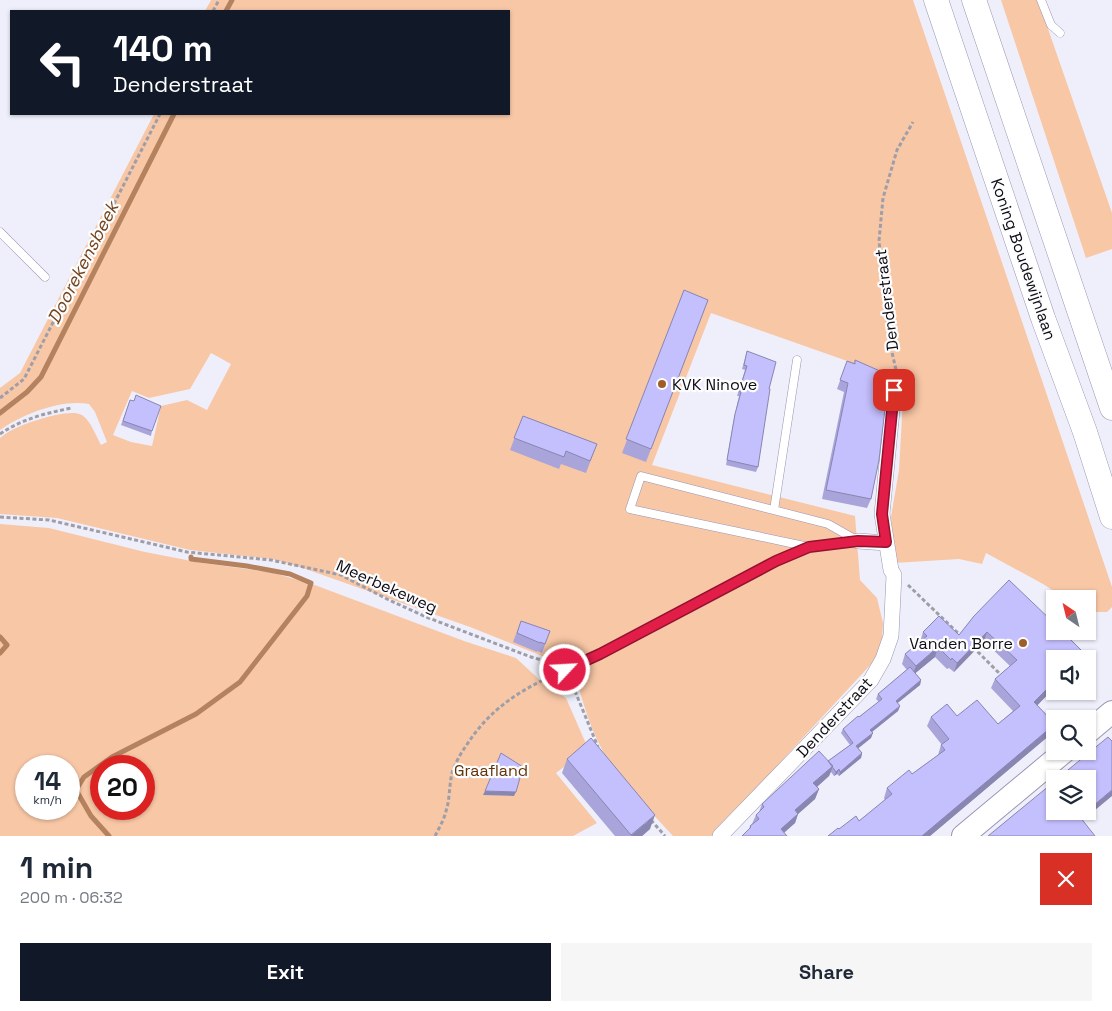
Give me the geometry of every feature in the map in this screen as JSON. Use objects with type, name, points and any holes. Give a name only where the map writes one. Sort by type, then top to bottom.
[{"type":"highway","name":"Koning Boudewijnlaan","points":[[936,0],[1112,517]]},
{"type":"highway","points":[[974,0],[1112,408]]},
{"type":"main road","points":[[1096,725],[1112,712]]},
{"type":"main road","points":[[963,836],[1054,760]]},
{"type":"street","name":"Denderstraat","points":[[720,836],[871,680],[883,659],[891,636],[894,575],[891,570],[882,514],[894,390]]},
{"type":"street","points":[[858,541],[886,542]]},
{"type":"lane","points":[[1041,0],[1051,25],[1060,33]]},
{"type":"lane","points":[[0,232],[45,277]]},
{"type":"lane","points":[[774,510],[797,360]]},
{"type":"lane","points":[[809,547],[630,509],[641,476],[828,524],[858,541]]},
{"type":"lane","points":[[565,670],[600,654],[776,561],[809,547],[858,541]]},
{"type":"path","points":[[0,398],[24,379],[159,115]]},
{"type":"path","name":"Denderstraat","points":[[894,390],[896,370],[889,338],[879,241],[883,198],[897,150],[913,122]]},
{"type":"path","points":[[0,434],[8,428],[42,414],[72,408]]},
{"type":"path","name":"Meerbekeweg","points":[[0,517],[49,520],[187,552],[271,560],[340,576],[426,617],[531,657],[556,664],[565,670]]},
{"type":"path","points":[[894,575],[911,588],[966,641]]},
{"type":"path","points":[[973,647],[1007,680]]},
{"type":"path","points":[[435,836],[447,810],[452,773],[460,755],[474,733],[495,711],[532,685],[565,670],[601,754]]},
{"type":"path","points":[[647,816],[665,836]]},
{"type":"green space","points":[[211,0],[913,0],[1112,587],[1112,607],[1107,612],[1096,612],[1096,590],[1052,590],[986,553],[982,564],[959,559],[894,563],[891,517],[899,470],[904,381],[711,313],[652,465],[855,516],[860,580],[877,598],[883,623],[882,643],[874,661],[712,836],[673,836],[610,764],[589,720],[579,689],[573,659],[547,658],[470,627],[300,567],[272,559],[190,550],[57,518],[0,514],[0,438],[7,433],[24,424],[46,417],[76,413],[82,415],[88,421],[101,445],[107,442],[95,412],[89,404],[67,404],[43,409],[20,418],[0,430],[0,388],[20,373],[153,115],[510,115],[510,10],[206,10]],"holes":[[[211,353],[231,364],[207,410],[187,400],[161,406],[152,446],[131,442],[113,435],[132,391],[149,398],[190,389]]]},
{"type":"green space","points":[[1001,0],[1038,0],[1112,213],[1112,249],[1086,258]]},
{"type":"green space","name":"Graafland","points":[[0,524],[49,528],[145,552],[202,563],[270,572],[312,584],[464,641],[516,658],[542,682],[566,698],[587,746],[586,750],[556,773],[597,823],[573,836],[0,836]]},
{"type":"building","name":"KVK Ninove","points":[[684,290],[708,300],[651,449],[626,439]]},
{"type":"building","points":[[747,351],[776,362],[769,389],[758,467],[727,460],[741,392],[739,391],[747,366],[744,365]]},
{"type":"building","points":[[855,360],[889,375],[879,460],[871,499],[826,490],[848,383],[840,380],[847,361],[855,364]]},
{"type":"building","points":[[136,395],[161,406],[152,431],[123,421],[130,400],[134,401]]},
{"type":"building","points":[[523,416],[597,444],[590,461],[566,451],[564,457],[514,438]]},
{"type":"building","points":[[1009,580],[1046,615],[1046,640],[1071,640],[1081,650],[1046,650],[1046,690],[1034,702],[1046,715],[1046,732],[922,836],[828,836],[856,816],[859,821],[892,794],[887,788],[909,770],[912,774],[945,750],[941,745],[949,739],[931,717],[947,704],[957,716],[977,700],[998,724],[1020,706],[995,679],[1017,660],[987,632],[957,663],[952,658],[951,660],[938,647],[916,666],[905,654],[927,636],[923,632],[939,616],[959,635],[974,616]]},
{"type":"building","points":[[521,621],[550,631],[545,644],[517,633]]},
{"type":"building","points":[[910,667],[921,680],[896,701],[900,706],[870,730],[873,733],[856,746],[862,753],[840,772],[839,769],[836,772],[828,761],[853,743],[843,729],[882,699],[878,694]]},
{"type":"building","points":[[1108,737],[1112,741],[1112,790],[1096,803],[1096,770],[1068,770],[1080,760],[1096,760],[1096,747]]},
{"type":"building","points":[[591,738],[655,815],[631,835],[567,759]]},
{"type":"building","points":[[819,751],[833,766],[813,783],[819,789],[795,810],[798,814],[781,829],[787,836],[742,836],[759,819],[756,815],[764,807],[762,804]]},
{"type":"building","points":[[501,753],[523,767],[516,792],[485,791]]},
{"type":"building","points":[[1046,788],[1046,820],[1082,820],[1095,836],[988,836]]},
{"type":"waterway","name":"Doorekensbeek","points":[[227,10],[232,0]]},
{"type":"waterway","name":"Doorekensbeek","points":[[0,413],[27,392],[41,377],[173,115]]},
{"type":"waterway","points":[[109,836],[91,816],[76,790],[84,777],[112,757],[196,714],[240,682],[307,596],[311,583],[290,574],[191,559],[191,557]]},
{"type":"waterway","points":[[0,637],[7,645],[0,653]]},
{"type":"place","name":"KVK Ninove","points":[[662,384]]},
{"type":"place","name":"Vanden Borre","points":[[1023,643]]},
{"type":"route","points":[[565,670],[600,654],[776,561],[809,547],[858,541],[886,542],[882,514],[894,390]]}]
